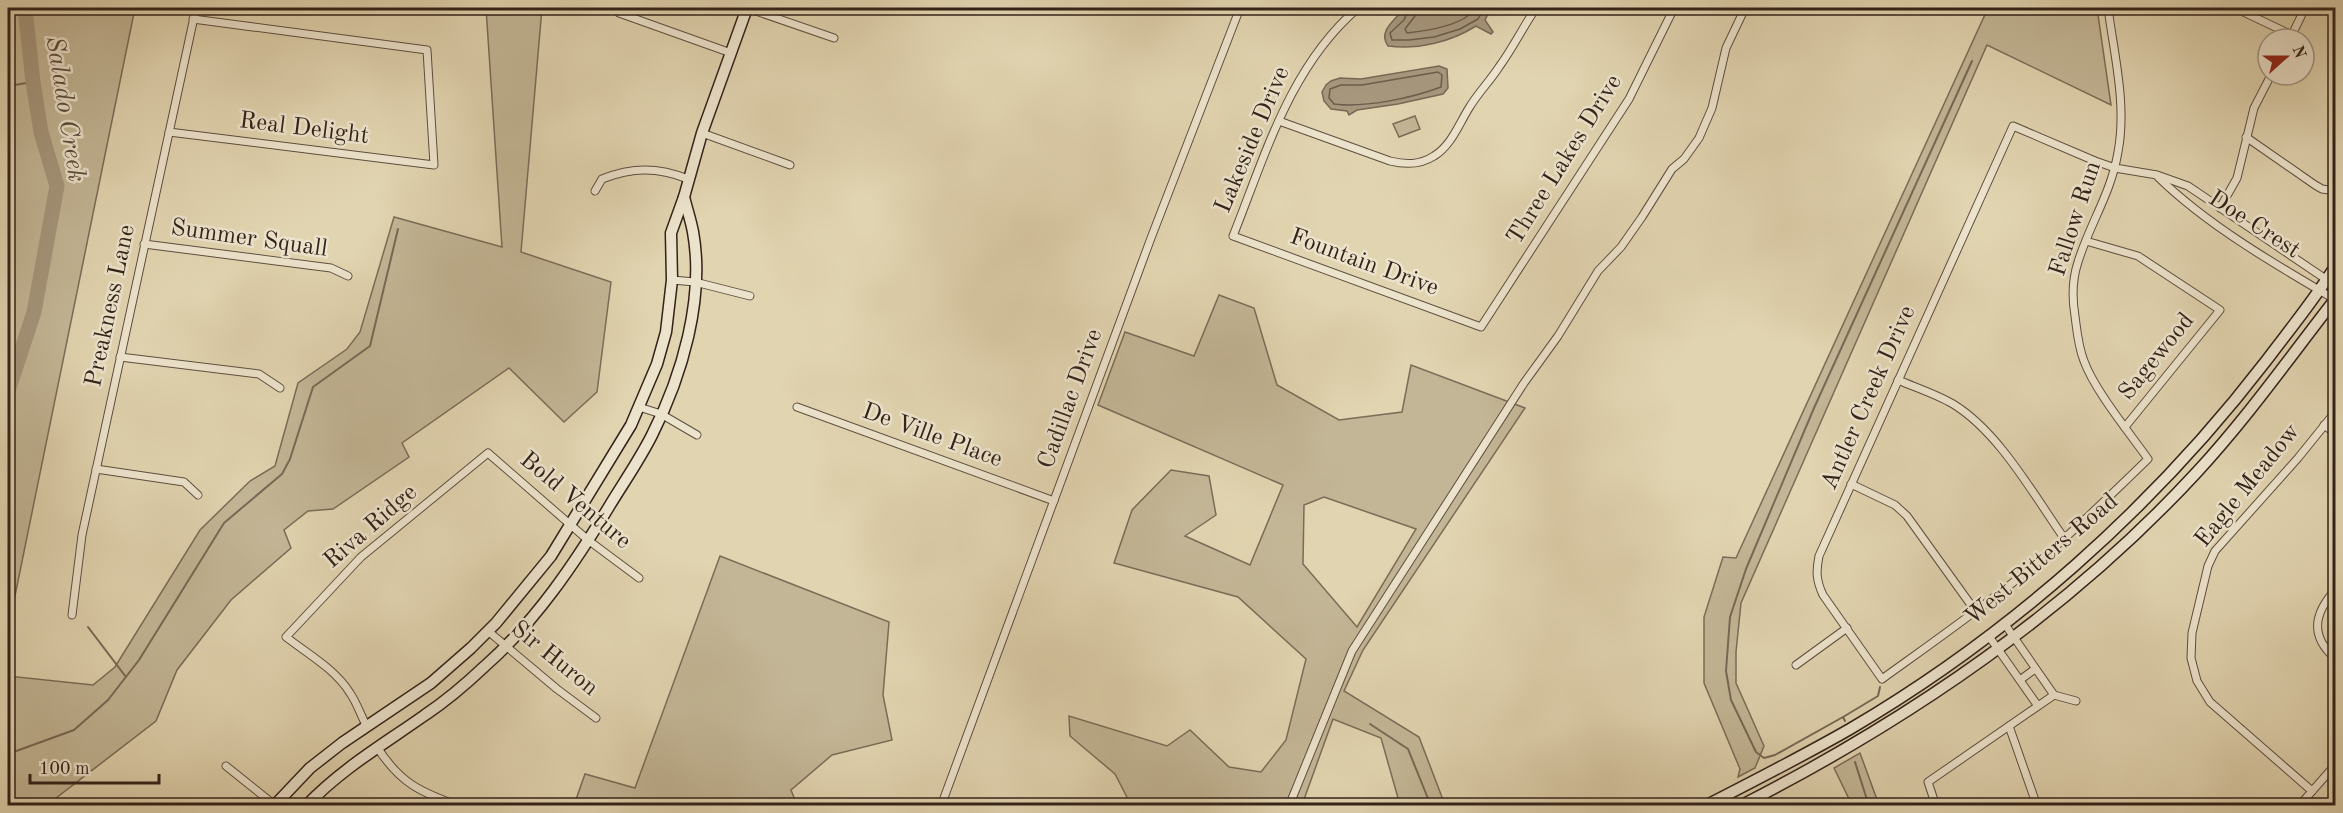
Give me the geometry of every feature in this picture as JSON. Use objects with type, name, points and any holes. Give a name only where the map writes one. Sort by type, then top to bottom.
[{"type":"street","name":"Preakness Lane","points":[[72,615],[82,535],[196,8]]},
{"type":"street","points":[[226,766],[275,805],[310,768],[431,683],[488,631],[538,572],[571,525],[631,425],[657,364],[666,332],[672,280],[671,233],[702,133],[747,8],[834,38]]},
{"type":"street","name":"Cadillac Drive","points":[[941,806],[1240,8]]},
{"type":"street","name":"Lakeside Drive","points":[[1233,236],[1279,121],[1304,69],[1330,34],[1358,8]]},
{"type":"street","points":[[1279,121],[1390,161],[1403,164],[1418,163],[1433,157],[1441,151],[1536,8]]},
{"type":"street","name":"Three Lakes Drive","points":[[1481,327],[1629,99],[1674,8]]},
{"type":"street","points":[[1289,806],[1352,651],[1598,271],[1621,247],[1672,169],[1684,159],[1699,138],[1712,108],[1726,48],[1745,8]]},
{"type":"street","name":"Fallow Run","points":[[2064,538],[2148,459],[2088,370],[2081,351],[2073,292],[2075,271],[2107,196],[2120,141],[2121,111],[2108,8]]},
{"type":"street","points":[[2235,8],[2272,27]]},
{"type":"street","points":[[2296,27],[2305,8]]},
{"type":"street","points":[[619,14],[731,53]]},
{"type":"street","name":"Real Delight","points":[[169,132],[434,165],[427,50],[193,19]]},
{"type":"street","points":[[2220,208],[2237,178],[2254,108],[2265,87]]},
{"type":"street","name":"Doe Crest","points":[[2013,126],[2115,168],[2157,175],[2188,186],[2331,283]]},
{"type":"street","name":"Antler Creek Drive","points":[[1976,612],[1882,679],[1823,595],[1817,584],[1815,572],[1819,556],[2013,126]]},
{"type":"street","points":[[702,133],[790,165]]},
{"type":"street","points":[[2246,137],[2315,185],[2336,191]]},
{"type":"street","points":[[595,191],[602,179],[631,170],[658,170],[688,179]]},
{"type":"street","name":"Doe Crest","points":[[2157,175],[2182,201],[2319,291],[2335,299]]},
{"type":"street","points":[[306,806],[325,786],[445,701],[487,665],[531,619],[570,569],[588,540],[652,436],[679,371],[688,337],[695,282],[694,233],[684,197]]},
{"type":"street","name":"Fountain Drive","points":[[1233,236],[1481,327]]},
{"type":"street","name":"Sagewood","points":[[2086,241],[2138,256],[2220,310],[2125,427]]},
{"type":"street","name":"Summer Squall","points":[[144,244],[331,268],[348,276]]},
{"type":"street","name":"West Bitters Road","points":[[1705,806],[1796,759],[1899,698],[2004,623],[2091,552],[2184,460],[2244,389],[2319,291],[2331,283],[2336,265]]},
{"type":"street","points":[[672,280],[695,282],[750,296]]},
{"type":"street","name":"West Bitters Road","points":[[1740,806],[1803,774],[1913,709],[1998,650],[2142,527],[2197,472],[2258,400],[2335,299]]},
{"type":"street","points":[[120,357],[259,374],[280,388]]},
{"type":"street","points":[[1851,484],[1895,505],[1907,516],[1976,612],[2064,538],[2001,449],[1979,424],[1953,404],[1899,380]]},
{"type":"street","points":[[639,407],[662,414],[697,435]]},
{"type":"street","name":"De Ville Place","points":[[797,407],[1054,501]]},
{"type":"street","name":"Eagle Meadow","points":[[2312,791],[2210,702],[2197,681],[2190,649],[2208,566],[2215,551],[2298,458],[2336,411]]},
{"type":"street","points":[[2324,425],[2336,434]]},
{"type":"street","name":"Bold Venture","points":[[488,453],[588,540],[639,578]]},
{"type":"street","name":"Riva Ridge","points":[[367,727],[350,693],[339,679],[286,637],[361,557],[488,453]]},
{"type":"street","points":[[96,469],[184,482],[198,495]]},
{"type":"street","points":[[2336,589],[2322,606],[2317,621],[2322,645],[2336,659]]},
{"type":"street","points":[[2004,623],[2054,695],[2076,701]]},
{"type":"street","points":[[1796,664],[1847,628]]},
{"type":"street","name":"Sir Huron","points":[[488,631],[596,718]]},
{"type":"street","points":[[1988,635],[2038,706]]},
{"type":"street","points":[[2020,680],[2035,669]]},
{"type":"street","points":[[1936,806],[1928,782],[2054,695]]},
{"type":"street","points":[[2009,726],[2037,806]]},
{"type":"street","points":[[377,747],[406,783],[424,793],[459,806]]},
{"type":"street","points":[[1796,759],[1803,774]]},
{"type":"street","points":[[2299,806],[2336,764]]},
{"type":"shaded area","points":[[8,8],[135,8],[8,630]]},
{"type":"shaded area","points":[[486,8],[542,8],[521,252],[611,282],[597,392],[564,422],[509,368],[402,443],[409,457],[333,509],[308,511],[284,530],[291,548],[231,600],[177,670],[156,721],[47,805],[8,805],[8,676],[93,685],[115,667],[200,530],[250,481],[275,466],[298,383],[347,349],[360,332],[394,217],[502,247]]},
{"type":"shaded area","points":[[1988,8],[2097,8],[2111,105],[1987,45],[1741,603],[1736,652],[1736,683],[1764,746],[1755,768],[1738,777],[1740,769],[1704,683],[1704,617],[1723,557],[1736,558]]},
{"type":"shaded area","points":[[1415,116],[1420,129],[1399,137],[1393,124]]},
{"type":"shaded area","points":[[1219,295],[1254,308],[1277,385],[1339,420],[1402,412],[1411,365],[1525,408],[1363,650],[1344,691],[1419,737],[1445,805],[1400,805],[1381,738],[1333,719],[1302,805],[1131,805],[1115,774],[1070,736],[1069,716],[1167,746],[1190,730],[1229,767],[1261,772],[1286,740],[1306,659],[1238,597],[1114,563],[1132,510],[1171,470],[1209,476],[1216,515],[1185,536],[1250,565],[1283,485],[1098,405],[1125,332],[1194,356]],"holes":[[[1324,497],[1416,529],[1357,627],[1303,564],[1304,505]]]},
{"type":"shaded area","points":[[720,556],[889,622],[883,695],[892,740],[832,755],[791,790],[797,805],[675,806],[674,802],[666,806],[574,805],[585,774],[635,788]]},
{"type":"shaded area","points":[[1860,753],[1879,805],[1852,805],[1834,768]]},
{"type":"water","points":[[1405,8],[1491,8],[1485,20],[1493,32],[1491,34],[1476,26],[1456,36],[1422,46],[1388,46],[1385,41],[1386,30]]},
{"type":"water","points":[[1439,66],[1447,69],[1448,88],[1443,94],[1357,110],[1349,115],[1347,111],[1331,109],[1324,101],[1322,92],[1326,85],[1340,78],[1361,79]]},
{"type":"waterway","name":"Salado Creek","points":[[8,391],[34,312],[57,186],[41,132],[25,8]]},
{"type":"waterway","points":[[1845,721],[1843,717],[1775,755],[1764,758],[1756,752],[1731,700],[1726,671],[1730,617],[1746,569],[1814,408],[1972,61]]},
{"type":"waterway","points":[[8,86],[33,82]]},
{"type":"waterway","points":[[8,754],[74,730],[108,700],[139,660],[224,523],[282,474],[290,459],[313,387],[370,346],[398,229]]},
{"type":"waterway","name":"Salado Creek","points":[[8,445],[8,466]]},
{"type":"waterway","points":[[88,627],[126,677]]},
{"type":"waterway","points":[[1843,717],[1878,696],[1880,687]]},
{"type":"waterway","points":[[1370,724],[1408,749],[1431,806]]},
{"type":"waterway","points":[[1855,762],[1869,806]]}]
